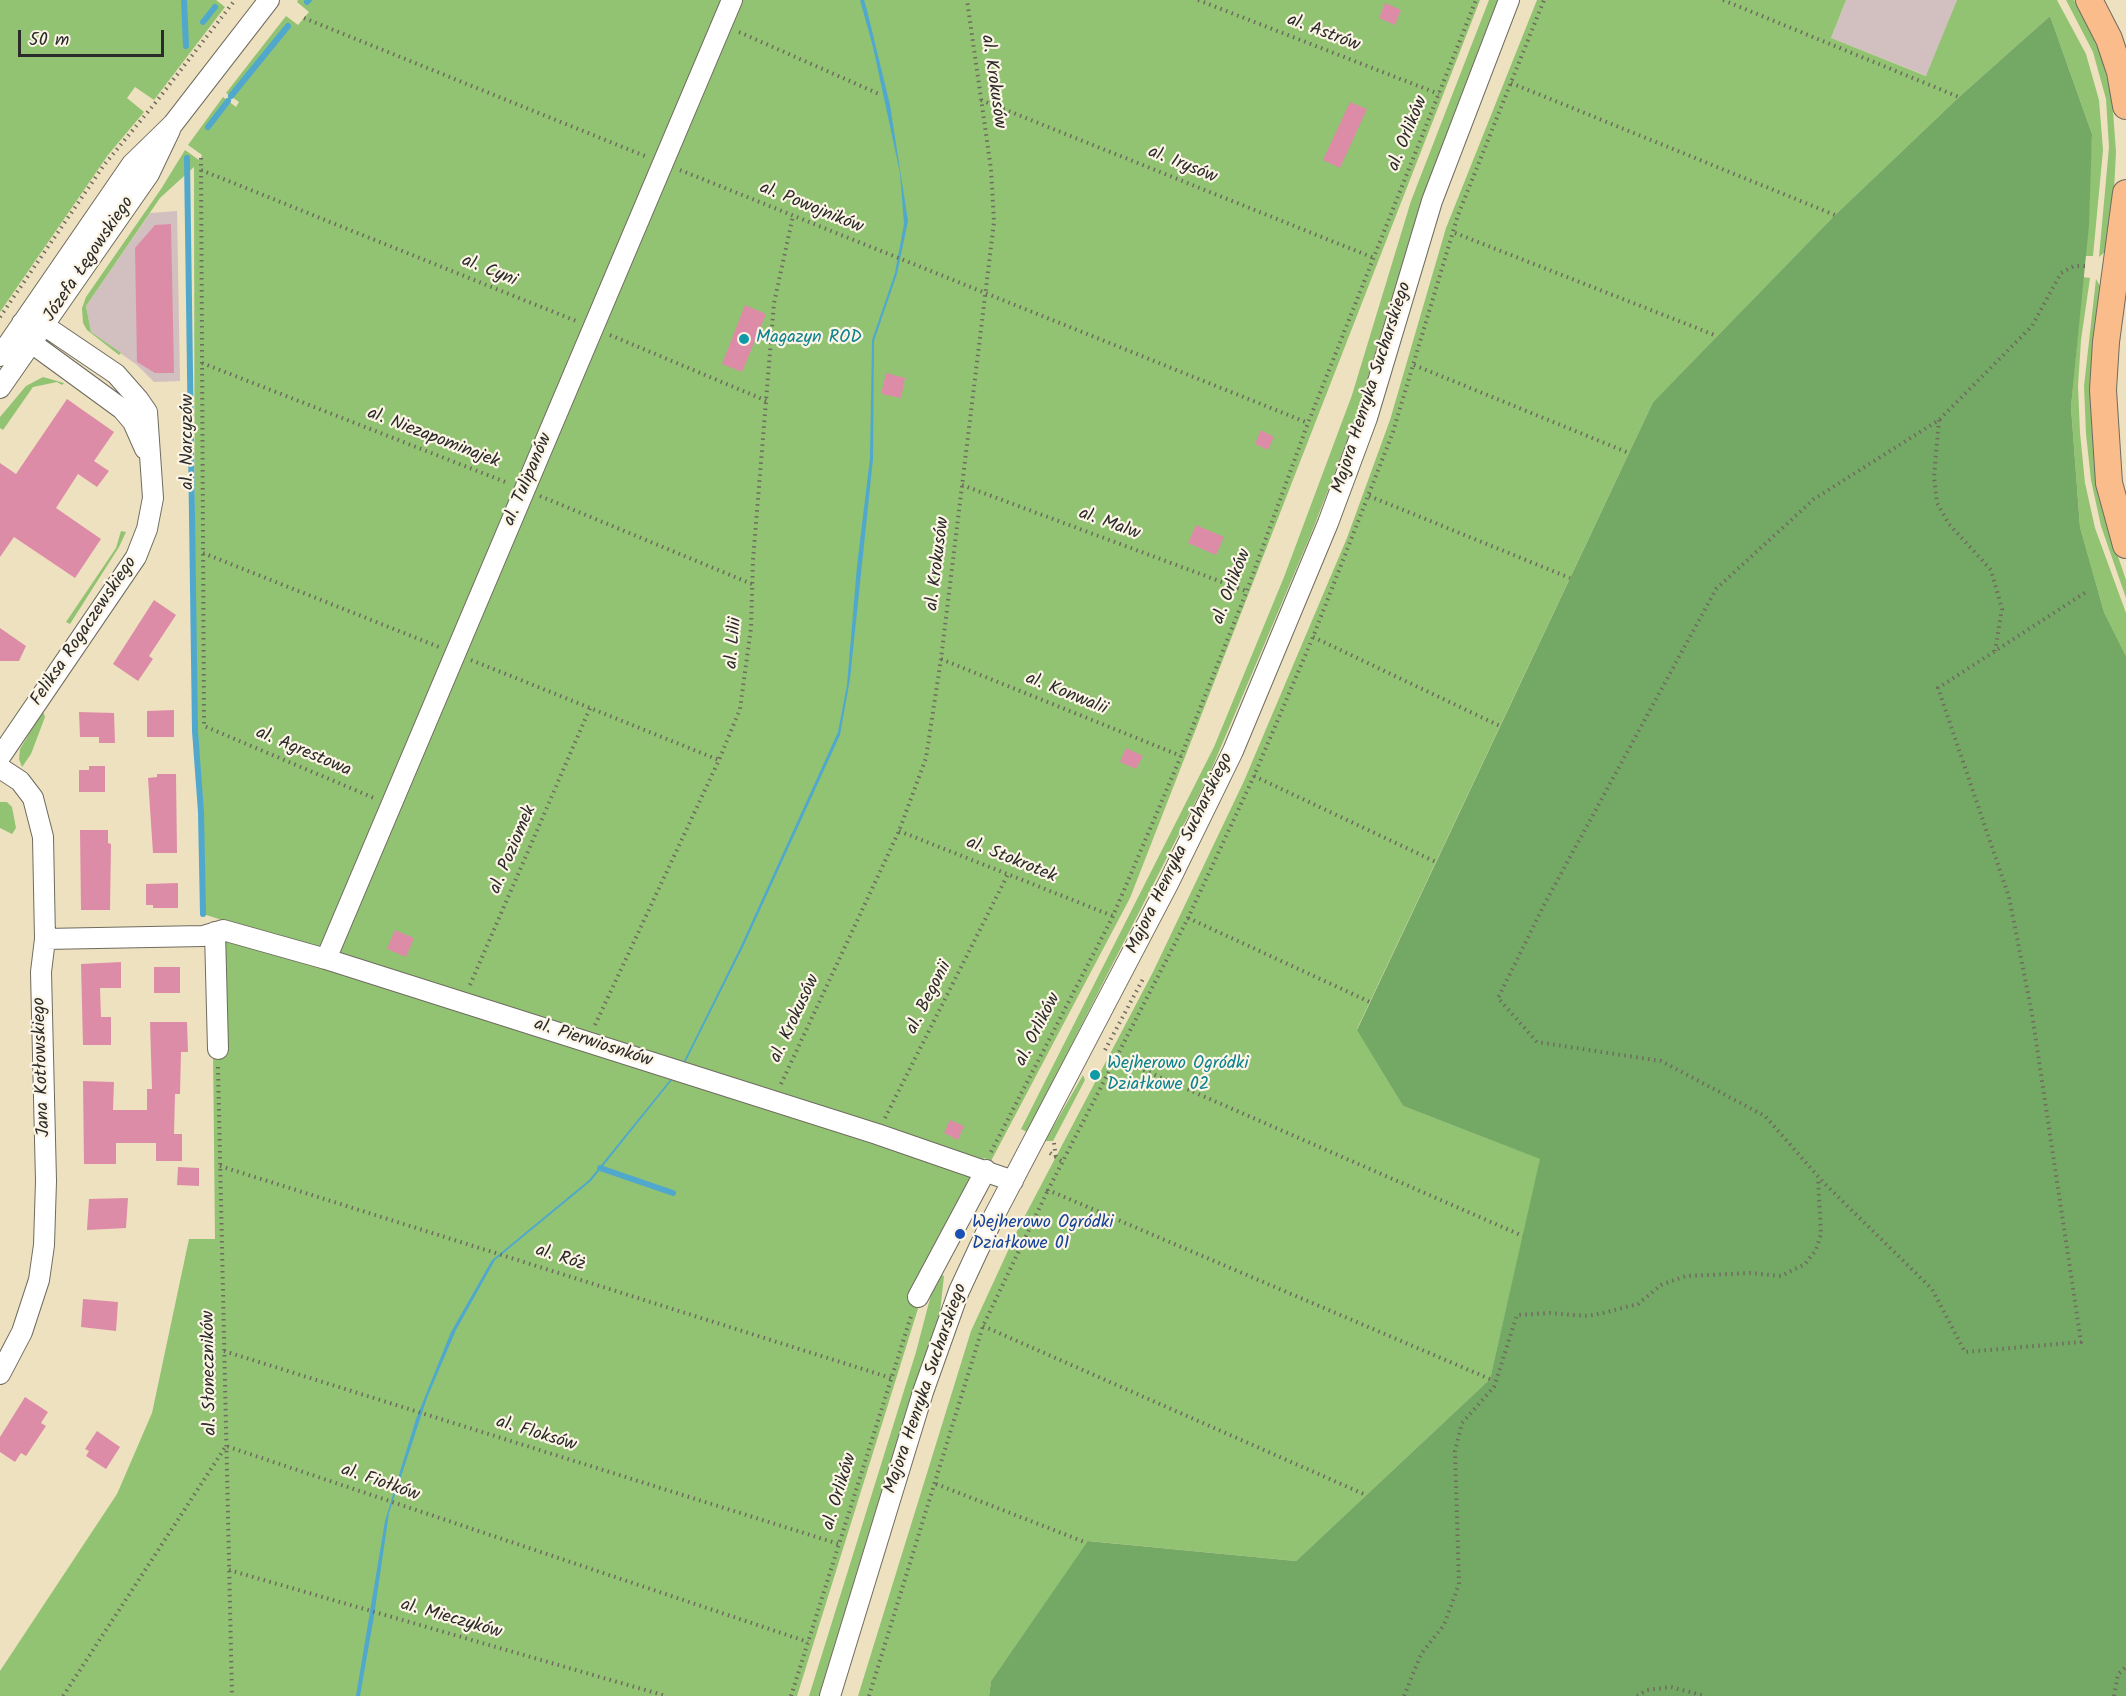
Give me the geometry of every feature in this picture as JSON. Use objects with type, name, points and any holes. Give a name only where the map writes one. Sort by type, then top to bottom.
[{"type":"main road","points":[[2089,0],[2109,39],[2120,72],[2126,106]]},
{"type":"main road","points":[[2126,193],[2106,342],[2103,390],[2109,483],[2126,545]]},
{"type":"street","name":"Józefa Łęgowskiego","points":[[0,388],[33,344],[149,174],[171,127],[268,0]]},
{"type":"street","name":"al. Tulipanów","points":[[326,959],[732,0]]},
{"type":"street","name":"Majora Henryka Sucharskiego","points":[[830,1696],[940,1338],[975,1253],[1168,884],[1233,751],[1328,523],[1367,418],[1432,201],[1509,0]]},
{"type":"street","name":"Józefa Łęgowskiego","points":[[0,356],[132,164],[144,149],[171,127]]},
{"type":"street","name":"Feliksa Rogaczewskiego","points":[[0,758],[136,557],[151,513],[152,463],[147,412],[116,374],[45,326],[22,323]]},
{"type":"street","name":"Feliksa Rogaczewskiego","points":[[22,323],[33,344],[123,409],[133,422],[152,463]]},
{"type":"street","name":"Jana Kotłowskiego","points":[[0,768],[20,781],[33,798],[40,816],[43,837],[45,939],[41,972],[42,1043],[45,1065],[44,1245],[39,1280],[22,1332],[0,1374]]},
{"type":"street","name":"al. Pierwiosnków","points":[[45,939],[209,934],[223,930],[326,959],[462,1002],[877,1134],[984,1169],[1013,1181]]},
{"type":"street","points":[[209,934],[218,1049]]},
{"type":"street","points":[[918,1297],[984,1169]]},
{"type":"path","name":"al. Krokusów","points":[[773,1101],[898,831],[926,758],[941,659],[994,222],[991,169],[967,0]]},
{"type":"path","name":"al. Astrów","points":[[1198,0],[1439,94]]},
{"type":"path","name":"al. Orlików","points":[[984,1169],[1113,916],[1181,756],[1246,591],[1308,423],[1476,0]]},
{"type":"path","points":[[869,1696],[983,1326],[1048,1190],[1188,918],[1254,776],[1313,637],[1369,496],[1414,365],[1432,295],[1455,232],[1458,215],[1544,0]]},
{"type":"path","points":[[1723,0],[1959,97]]},
{"type":"path","name":"al. Powojników","points":[[304,18],[1308,423]]},
{"type":"path","points":[[722,25],[879,94]]},
{"type":"path","points":[[1511,84],[1835,215]]},
{"type":"path","name":"al. Irysów","points":[[980,100],[1374,258]]},
{"type":"path","name":"al. Narcyzów","points":[[201,158],[204,726]]},
{"type":"path","name":"al. Cyni","points":[[201,170],[593,328],[767,401]]},
{"type":"path","name":"al. Lilii","points":[[587,1042],[719,760],[740,709],[748,668],[752,584],[774,303],[793,216]]},
{"type":"path","points":[[1455,232],[1717,336]]},
{"type":"path","points":[[2085,266],[2074,266],[2056,278],[2032,326],[1940,420],[1814,499],[1716,589],[1545,903],[1498,998],[1537,1042],[1661,1061],[1765,1116],[1817,1176],[1932,1288],[1965,1352],[2081,1342],[2032,1014],[2009,897],[1938,688],[2086,592]]},
{"type":"path","name":"al. Niezapominajek","points":[[202,363],[525,490],[752,584]]},
{"type":"path","points":[[1414,365],[1629,453]]},
{"type":"path","points":[[1940,420],[1934,477],[1937,503],[1949,524],[1991,570],[2002,609],[1995,651]]},
{"type":"path","name":"al. Malw","points":[[962,485],[1246,591]]},
{"type":"path","points":[[1369,496],[1570,578]]},
{"type":"path","points":[[1313,637],[1500,726]]},
{"type":"path","name":"al. Konwalii","points":[[941,659],[1181,756]]},
{"type":"path","name":"al. Poziomek","points":[[462,1002],[590,708]]},
{"type":"path","name":"al. Agrestowa","points":[[204,726],[391,806]]},
{"type":"path","points":[[1254,776],[1436,862]]},
{"type":"path","name":"al. Stokrotek","points":[[898,831],[1113,916]]},
{"type":"path","name":"al. Begonii","points":[[877,1134],[1008,874]]},
{"type":"path","points":[[1188,918],[1370,1002]]},
{"type":"path","name":"al. Słoneczników","points":[[218,1049],[232,1696]]},
{"type":"path","points":[[1116,1058],[1523,1236]]},
{"type":"path","points":[[1054,1142],[1056,1158]]},
{"type":"path","points":[[1049,1150],[1050,1155],[1063,1162]]},
{"type":"path","name":"al. Róż","points":[[220,1166],[891,1378]]},
{"type":"path","points":[[1404,1696],[1421,1654],[1444,1625],[1459,1584],[1455,1451],[1462,1423],[1494,1387],[1517,1315],[1550,1313],[1587,1316],[1603,1313],[1638,1304],[1661,1285],[1686,1276],[1751,1273],[1781,1276],[1805,1264],[1816,1250],[1821,1234],[1817,1176]]},
{"type":"path","points":[[1048,1190],[1490,1379]]},
{"type":"path","name":"al. Orlików","points":[[792,1696],[918,1297]]},
{"type":"path","points":[[983,1326],[1366,1495]]},
{"type":"path","name":"al. Floksów","points":[[224,1351],[839,1544]]},
{"type":"path","points":[[63,1696],[226,1446]]},
{"type":"path","name":"al. Fiołków","points":[[226,1446],[808,1642]]},
{"type":"path","points":[[936,1484],[1087,1543]]},
{"type":"path","name":"al. Mieczyków","points":[[229,1570],[666,1696]]},
{"type":"path","points":[[2114,1696],[2118,1674],[2126,1667]]},
{"type":"path","points":[[1636,1696],[1647,1690],[1671,1687],[1705,1696]]},
{"type":"path","points":[[227,1696],[232,1689]]},
{"type":"shaded area","points":[[1846,0],[1957,0],[1927,76],[1831,38]]},
{"type":"shaded area","points":[[177,211],[180,381],[154,382],[137,365],[91,332],[86,306],[150,213]]},
{"type":"green space","points":[[0,0],[216,0],[225,7],[154,100],[135,87],[127,98],[144,112],[108,155],[0,312]]},
{"type":"green space","points":[[298,0],[1480,0],[1130,898],[991,1161],[984,1158],[982,1161],[203,914],[201,812],[195,731],[194,167],[160,198],[86,306],[91,332],[121,353],[119,355],[87,330],[83,323],[82,308],[86,297],[161,189],[185,150],[199,160],[201,158],[202,155],[188,145],[223,97],[236,107],[239,102],[226,93],[286,16],[298,25],[309,12],[297,2]]},
{"type":"green space","points":[[1489,0],[1498,0],[1421,201],[1353,426],[1311,534],[1209,775],[1027,1132],[1021,1129],[1214,747],[1284,577],[1352,395],[1411,201]]},
{"type":"green space","points":[[1537,0],[1846,0],[1831,38],[1926,76],[1957,0],[2057,0],[2086,54],[2099,100],[2103,150],[2093,256],[2085,256],[2092,134],[2050,16],[1959,97],[1835,215],[1653,402],[1357,1029],[1403,1106],[1541,1159],[1490,1379],[1296,1561],[1089,1541],[991,1681],[989,1696],[858,1696],[971,1331],[1018,1229],[1153,972],[1244,781],[1347,538],[1390,420],[1446,228]]},
{"type":"green space","points":[[2066,0],[2074,0],[2089,27],[2102,59],[2112,97],[2116,152],[2113,209],[2107,250],[2099,257],[2109,147],[2106,99],[2093,52]]},
{"type":"green space","points":[[2050,16],[2092,134],[2089,225],[2071,407],[2080,527],[2104,612],[2126,656],[2126,1696],[989,1696],[991,1681],[1088,1541],[1296,1561],[1490,1379],[1540,1159],[1403,1106],[1357,1030],[1653,402],[1835,215],[1959,97]]},
{"type":"green space","points":[[2083,277],[2090,278],[2081,340],[2078,386],[2085,483],[2095,528],[2126,613],[2126,656],[2104,612],[2080,527],[2071,407]]},
{"type":"green space","points":[[2096,279],[2101,288],[2091,385],[2092,433],[2107,524],[2126,580],[2126,598],[2101,526],[2091,480],[2086,434],[2084,386]]},
{"type":"green space","points":[[43,377],[64,383],[62,385],[57,382],[33,387],[3,430],[0,428],[0,417],[26,386]]},
{"type":"green space","points":[[121,531],[126,532],[119,547],[70,624],[66,622],[116,548]]},
{"type":"green space","points":[[43,711],[45,717],[31,754],[22,767],[19,759],[20,749]]},
{"type":"green space","points":[[0,802],[7,802],[12,807],[16,828],[12,834],[0,828]]},
{"type":"green space","points":[[223,937],[974,1176],[921,1299],[797,1696],[0,1696],[0,1671],[117,1494],[152,1413],[189,1239],[215,1239],[213,1048]]},
{"type":"green space","points":[[1083,1075],[1085,1080],[1053,1141],[1045,1141]]},
{"type":"green space","points":[[942,1275],[944,1276],[940,1312],[908,1405],[819,1696],[809,1696],[916,1352],[933,1287]]},
{"type":"water","points":[[860,0],[864,0],[867,10],[890,105],[908,221],[897,274],[874,341],[873,459],[850,679],[840,735],[743,947],[684,1065],[591,1181],[495,1260],[456,1330],[427,1398],[389,1513],[360,1696],[356,1696],[385,1521],[416,1419],[451,1332],[492,1260],[589,1180],[682,1065],[740,948],[838,732],[847,685],[857,566],[870,458],[872,340],[895,273],[904,224],[900,173],[873,47]]},
{"type":"building","points":[[1385,3],[1401,10],[1395,25],[1379,18]]},
{"type":"building","points":[[1350,102],[1367,109],[1340,168],[1323,160]]},
{"type":"building","points":[[171,224],[174,373],[155,373],[137,362],[135,248],[155,225]]},
{"type":"building","name":"Magazyn ROD","points":[[745,305],[766,314],[742,372],[722,364]]},
{"type":"building","points":[[886,373],[905,378],[901,398],[881,394]]},
{"type":"building","points":[[67,399],[114,432],[94,461],[109,471],[97,487],[78,474],[56,508],[101,539],[75,578],[14,537],[0,557],[0,463],[16,474]]},
{"type":"building","points":[[1261,430],[1274,437],[1268,450],[1255,444]]},
{"type":"building","points":[[1196,525],[1224,537],[1216,555],[1188,543]]},
{"type":"building","points":[[154,600],[176,615],[149,656],[153,659],[138,681],[113,664]]},
{"type":"building","points":[[0,628],[26,646],[19,661],[0,661]]},
{"type":"building","points":[[174,710],[174,737],[147,737],[147,711]]},
{"type":"building","points":[[79,712],[114,713],[115,743],[99,743],[99,737],[80,737]]},
{"type":"building","points":[[1126,748],[1143,756],[1136,769],[1120,762]]},
{"type":"building","points":[[89,766],[105,766],[105,792],[79,792],[79,770],[89,770]]},
{"type":"building","points":[[157,774],[176,774],[177,853],[153,853],[148,778],[157,777]]},
{"type":"building","points":[[80,830],[108,830],[108,843],[111,844],[110,910],[81,910]]},
{"type":"building","points":[[178,883],[178,908],[153,908],[153,905],[146,905],[146,884]]},
{"type":"building","points":[[395,930],[414,938],[406,957],[387,949]]},
{"type":"building","points":[[121,962],[121,988],[100,988],[101,1017],[111,1017],[111,1045],[83,1045],[81,964]]},
{"type":"building","points":[[154,967],[180,967],[180,993],[154,993]]},
{"type":"building","points":[[150,1022],[187,1022],[188,1052],[181,1052],[180,1094],[175,1094],[174,1134],[182,1134],[182,1161],[156,1161],[156,1143],[116,1143],[116,1164],[84,1164],[83,1081],[114,1082],[113,1110],[147,1110],[147,1089],[152,1089]]},
{"type":"building","points":[[950,1120],[964,1126],[958,1140],[944,1133]]},
{"type":"building","points":[[178,1167],[199,1168],[199,1186],[177,1185]]},
{"type":"building","points":[[128,1198],[126,1228],[87,1230],[89,1199]]},
{"type":"building","points":[[83,1299],[118,1302],[116,1331],[81,1327]]},
{"type":"building","points":[[25,1397],[48,1412],[41,1423],[46,1426],[26,1456],[21,1453],[15,1462],[0,1452],[0,1437]]},
{"type":"building","points":[[97,1431],[120,1447],[106,1469],[86,1456],[89,1451],[85,1449]]},
{"type":"waterway","points":[[184,0],[186,46]]},
{"type":"waterway","points":[[203,22],[215,7]]},
{"type":"waterway","points":[[231,96],[288,26]]},
{"type":"waterway","points":[[208,127],[228,101]]},
{"type":"waterway","points":[[187,158],[195,731],[201,812],[203,914]]},
{"type":"waterway","points":[[600,1168],[673,1193]]},
{"type":"place","name":"Magazyn ROD","points":[[744,339]]},
{"type":"place","name":"Wejherowo Ogródki Działkowe 02","points":[[1095,1075]]},
{"type":"place","name":"Wejherowo Ogródki Działkowe 01","points":[[960,1234]]}]
